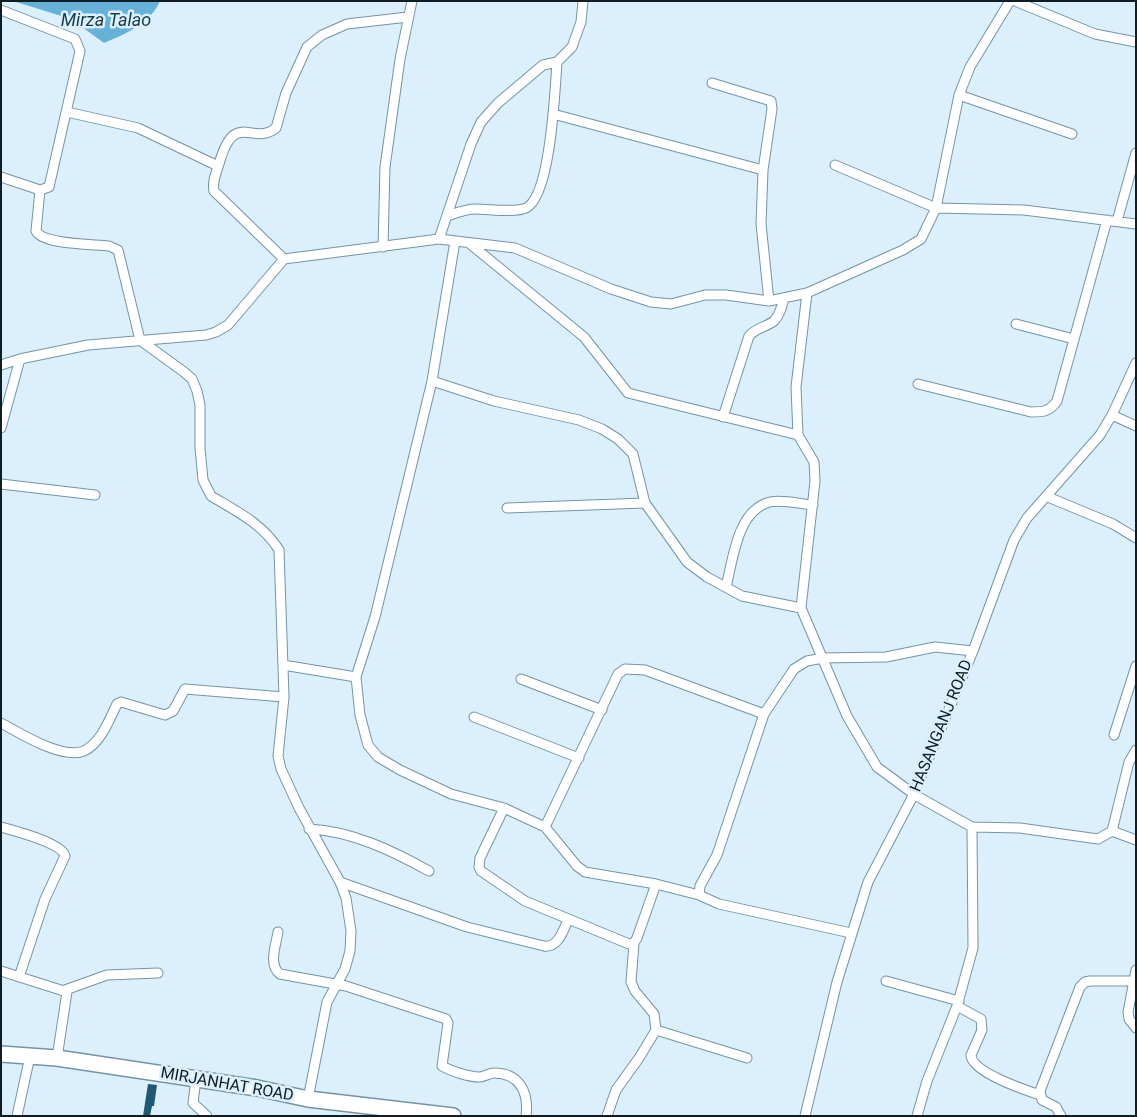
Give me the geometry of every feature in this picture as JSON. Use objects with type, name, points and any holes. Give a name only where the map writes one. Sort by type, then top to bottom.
[{"type":"main road","name":"MIRJANHAT ROAD","points":[[1,1054],[57,1058],[258,1088],[308,1099],[453,1116]]},
{"type":"street","points":[[383,247],[384,167],[412,1]]},
{"type":"street","points":[[439,239],[471,144],[481,122],[498,102],[543,65],[557,62],[572,47],[581,22],[584,1]]},
{"type":"street","points":[[1,365],[20,359],[88,345],[206,335],[216,332],[228,325],[284,259],[383,247],[411,241],[439,239],[455,242],[494,244],[515,248],[612,289],[651,302],[671,304],[704,295],[726,295],[769,301],[807,293],[903,250],[921,239],[936,208],[959,95],[970,67],[1010,1]]},
{"type":"street","points":[[1014,1],[1095,34],[1136,42]]},
{"type":"street","points":[[1,10],[66,34],[75,39],[79,44],[80,51],[49,187],[40,190],[1,177]]},
{"type":"street","points":[[284,259],[214,191],[213,183],[224,147],[232,136],[239,132],[265,132],[276,128],[299,60],[307,47],[322,35],[347,24],[408,17]]},
{"type":"street","points":[[446,216],[474,209],[522,209],[533,202],[540,187],[551,140],[557,62]]},
{"type":"street","points":[[712,83],[771,101],[772,109],[763,170],[761,224],[769,301]]},
{"type":"street","points":[[959,95],[1072,134]]},
{"type":"street","points":[[67,112],[138,128],[218,166]]},
{"type":"street","points":[[553,114],[763,170]]},
{"type":"street","points":[[1117,222],[1136,153]]},
{"type":"street","points":[[835,165],[936,208],[1024,210],[1136,224]]},
{"type":"street","points":[[40,190],[36,231],[38,235],[49,240],[110,246],[118,250],[140,340],[192,379],[200,405],[200,448],[203,480],[206,489],[211,496],[255,523],[271,537],[278,550],[284,697],[278,756],[281,769],[309,830],[340,882],[348,908],[351,942],[345,969],[325,1011],[308,1099]]},
{"type":"street","points":[[918,384],[1031,412],[1045,412],[1052,408],[1057,401],[1107,220]]},
{"type":"street","points":[[455,242],[432,381],[375,617],[356,676],[360,715],[368,745],[378,757],[400,770],[451,794],[504,808],[546,827],[581,870],[589,874],[656,884],[699,895],[730,907],[850,933]]},
{"type":"street","points":[[469,243],[584,337],[628,393],[798,435]]},
{"type":"street","points":[[807,293],[796,387],[798,435],[814,462],[815,481],[801,608],[824,658],[847,716],[877,767],[914,794],[972,826],[1020,828],[1098,839],[1112,831],[1129,762],[1136,750]]},
{"type":"street","points":[[723,416],[749,336],[754,330],[773,321],[778,316],[784,298]]},
{"type":"street","points":[[1016,324],[1074,339]]},
{"type":"street","points":[[1,428],[20,359]]},
{"type":"street","name":"HASANGANJ ROAD","points":[[805,1116],[850,933],[868,882],[914,794],[973,651],[1014,540],[1027,518],[1048,497],[1100,435],[1112,416],[1136,363]]},
{"type":"street","points":[[432,381],[494,401],[579,420],[602,429],[618,439],[633,454],[645,503],[687,562],[706,577],[742,596],[801,608]]},
{"type":"street","points":[[1112,416],[1136,426]]},
{"type":"street","points":[[1,484],[95,495]]},
{"type":"street","points":[[1048,497],[1113,524],[1136,538]]},
{"type":"street","points":[[726,587],[741,533],[747,518],[755,510],[770,502],[778,501],[813,505]]},
{"type":"street","points":[[507,508],[645,503]]},
{"type":"street","points":[[699,895],[700,886],[720,847],[764,714],[794,669],[807,661],[824,658],[886,657],[934,647],[973,651]]},
{"type":"street","points":[[283,665],[356,676]]},
{"type":"street","points":[[1114,735],[1136,666]]},
{"type":"street","points":[[546,827],[618,674],[625,668],[633,668],[764,714]]},
{"type":"street","points":[[521,679],[602,710]]},
{"type":"street","points":[[1,723],[43,745],[75,753],[85,750],[103,732],[117,704],[121,702],[166,715],[173,711],[185,689],[284,697]]},
{"type":"street","points":[[474,717],[579,758]]},
{"type":"street","points":[[504,808],[480,858],[479,867],[481,871],[525,901],[629,944],[634,942]]},
{"type":"street","points":[[917,1116],[927,1081],[958,1003],[974,936],[972,826]]},
{"type":"street","points":[[1,827],[49,843],[62,850],[65,856],[44,899],[19,977]]},
{"type":"street","points":[[309,830],[333,832],[382,847],[429,871]]},
{"type":"street","points":[[1112,831],[1136,840]]},
{"type":"street","points":[[340,882],[467,927],[549,947],[556,943],[568,920]]},
{"type":"street","points":[[607,1116],[616,1090],[656,1030],[654,1014],[635,991],[631,982],[634,942],[656,884]]},
{"type":"street","points":[[278,932],[273,964],[275,970],[285,976],[336,985],[446,1019],[448,1023],[442,1066],[477,1077],[492,1073],[513,1077],[522,1087],[528,1098],[526,1116]]},
{"type":"street","points":[[1136,970],[1132,981],[1128,1012],[1129,1019],[1136,1028]]},
{"type":"street","points":[[1,971],[65,990],[107,976],[158,973]]},
{"type":"street","points":[[886,981],[958,1003],[981,1020],[982,1030],[971,1055],[974,1064],[1010,1084],[1040,1095],[1042,1100],[1056,1107],[1061,1116]]},
{"type":"street","points":[[1040,1095],[1080,987],[1085,982],[1090,981],[1132,981]]},
{"type":"street","points":[[57,1058],[67,994],[65,990]]},
{"type":"street","points":[[656,1030],[747,1058]]},
{"type":"street","points":[[17,1116],[30,1056]]},
{"type":"street","points":[[196,1079],[193,1103],[207,1116]]},
{"type":"water","name":"Mirza Talao","points":[[13,1],[160,1],[156,9],[143,22],[128,32],[104,43],[71,19]]},
{"type":"building","points":[[148,1084],[157,1085],[154,1106],[152,1106],[150,1116],[143,1116]]}]
